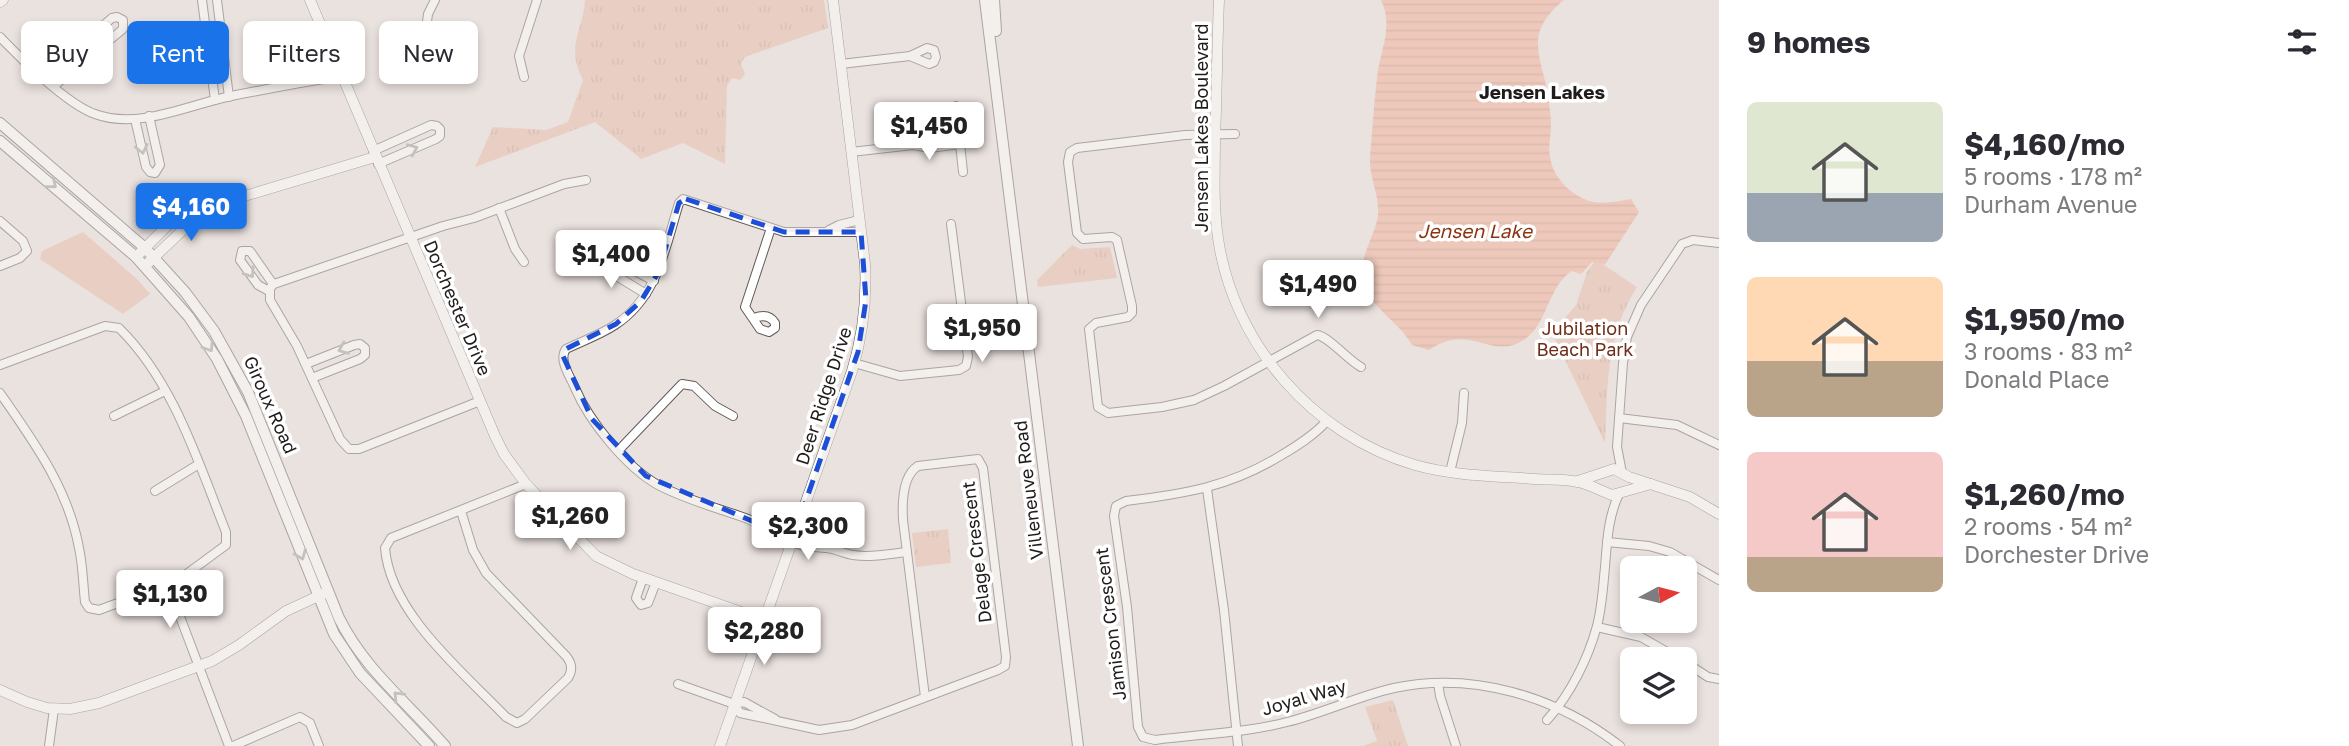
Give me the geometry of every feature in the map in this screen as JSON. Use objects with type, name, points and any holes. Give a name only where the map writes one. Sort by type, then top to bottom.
[{"type":"main road","name":"Villeneuve Road","points":[[985,0],[1078,746]]},
{"type":"main road","name":"Villeneuve Road","points":[[995,0],[1015,229]]},
{"type":"main road","name":"Giroux Road","points":[[0,123],[145,248],[200,312],[237,370],[260,420],[345,630],[360,655],[445,746]]},
{"type":"main road","name":"Giroux Road","points":[[0,141],[136,257],[189,317],[229,380],[246,416],[334,634],[360,673],[429,746]]},
{"type":"street","points":[[202,0],[215,100]]},
{"type":"street","points":[[217,0],[229,97]]},
{"type":"street","name":"Dorchester Drive","points":[[310,0],[319,21]]},
{"type":"street","points":[[427,21],[435,0]]},
{"type":"street","points":[[524,76],[519,56],[537,0]]},
{"type":"street","name":"Deer Ridge Drive","points":[[720,746],[862,335],[866,300],[861,232],[833,0]]},
{"type":"street","name":"Jensen Lakes Boulevard","points":[[1219,0],[1215,214],[1223,266],[1245,323],[1293,391],[1327,421],[1390,456],[1450,472],[1576,481],[1605,492]]},
{"type":"street","points":[[108,21],[117,17],[123,20],[124,26],[113,38]]},
{"type":"street","points":[[0,37],[21,57]]},
{"type":"street","points":[[841,64],[910,56]]},
{"type":"street","points":[[52,84],[79,106],[95,114],[117,119],[135,119],[298,84]]},
{"type":"street","name":"Dorchester Drive","points":[[344,84],[504,454],[526,484],[596,556],[615,567],[764,620]]},
{"type":"street","points":[[956,106],[963,172]]},
{"type":"street","points":[[135,119],[146,167],[155,173],[160,165],[149,116]]},
{"type":"street","points":[[136,257],[170,223],[208,207],[436,139],[440,136],[440,129],[431,125],[375,157]]},
{"type":"street","points":[[1235,134],[1185,135],[1077,148],[1068,155],[1077,233],[1083,239],[1112,237],[1117,240],[1132,306],[1132,313],[1128,317],[1097,323],[1089,329],[1097,404],[1100,410],[1108,413],[1180,404],[1213,392],[1311,336],[1320,334],[1361,368]]},
{"type":"street","points":[[851,152],[916,145],[930,148],[960,144]]},
{"type":"street","points":[[480,401],[352,450],[340,439],[306,364],[270,300],[271,288],[250,251],[242,251],[240,260],[258,285],[271,288],[564,184],[586,180]]},
{"type":"street","points":[[859,220],[829,230],[798,233],[771,228],[683,200],[679,203],[654,281],[646,294],[631,313],[617,324],[566,349],[563,356],[585,409],[618,450],[655,483],[677,494],[752,521],[791,542],[863,556],[907,552]]},
{"type":"street","points":[[145,266],[208,207]]},
{"type":"street","points":[[499,208],[514,249],[524,262]]},
{"type":"street","points":[[0,221],[23,241],[27,251],[20,258],[0,266]]},
{"type":"street","points":[[854,363],[900,376],[959,370],[966,366],[968,357],[951,224]]},
{"type":"street","points":[[754,318],[747,313],[745,304],[771,228]]},
{"type":"street","points":[[829,230],[839,233],[861,232]]},
{"type":"street","points":[[1610,519],[1626,484],[1617,446],[1625,349],[1632,326],[1641,305],[1682,244],[1693,240],[1719,243]]},
{"type":"street","points":[[646,294],[615,275],[613,266],[622,264],[654,281]]},
{"type":"street","points":[[0,365],[105,326],[114,326],[121,330],[165,391],[181,421],[226,532],[227,542],[222,550],[189,574],[168,584],[99,610],[89,608],[85,603],[76,536],[65,499],[44,457],[0,393]]},
{"type":"street","points":[[306,364],[354,345],[360,344],[365,348],[365,355],[360,359],[312,378]]},
{"type":"street","points":[[618,450],[682,384],[694,386],[715,406],[733,416]]},
{"type":"street","points":[[114,416],[165,391]]},
{"type":"street","points":[[1450,472],[1462,423],[1464,393]]},
{"type":"street","points":[[1619,418],[1677,425],[1719,445]]},
{"type":"street","points":[[1238,746],[1224,610],[1207,489],[1269,463],[1308,438],[1327,421]]},
{"type":"street","points":[[1547,720],[1558,708],[1581,667],[1597,627],[1610,519],[1601,481],[1617,446]]},
{"type":"street","name":"Delage Crescent","points":[[678,684],[734,704],[740,713],[811,729],[841,729],[1001,669],[1006,663],[980,460],[922,465],[912,470],[906,484],[903,503],[907,552],[925,697]]},
{"type":"street","points":[[155,491],[199,464]]},
{"type":"street","points":[[1607,471],[1614,469],[1689,497],[1719,514]]},
{"type":"street","name":"Jensen Lakes Boulevard","points":[[1576,481],[1607,471]]},
{"type":"street","points":[[461,511],[473,550],[486,573],[571,664],[572,670],[568,678],[525,719],[517,723],[506,717],[416,622],[398,591],[385,554],[386,544],[391,538],[526,484]]},
{"type":"street","points":[[1605,492],[1620,493],[1651,484]]},
{"type":"street","name":"Jamison Crescent","points":[[1207,489],[1126,501],[1117,504],[1115,509],[1138,727],[1143,737],[1149,740],[1236,730]]},
{"type":"street","points":[[752,521],[796,529],[821,541],[828,548]]},
{"type":"street","points":[[1608,542],[1670,552],[1719,580]]},
{"type":"street","points":[[643,578],[636,598],[641,605],[648,603],[656,582]]},
{"type":"street","points":[[168,584],[231,746],[300,717],[310,723],[319,746]]},
{"type":"street","points":[[0,690],[33,704],[54,709],[70,709],[99,703],[199,666],[239,645],[292,607],[329,592]]},
{"type":"street","points":[[764,620],[810,635]]},
{"type":"street","points":[[1597,627],[1641,637],[1658,647]]},
{"type":"street","points":[[1697,670],[1708,677],[1719,678]]},
{"type":"street","points":[[1438,683],[1456,746]]},
{"type":"street","name":"Joyal Way","points":[[1236,730],[1287,722],[1395,688],[1438,683],[1504,690],[1558,708],[1592,726],[1620,746]]},
{"type":"street","points":[[49,746],[54,709]]},
{"type":"highlighted area","points":[[686,199],[784,232],[861,232],[866,300],[858,352],[796,529],[752,521],[646,476],[592,419],[563,356],[566,349],[616,324],[641,301],[658,273],[679,203]]},
{"type":"green space","points":[[585,0],[824,0],[828,28],[745,57],[741,64],[745,74],[740,80],[732,78],[727,86],[725,164],[683,143],[641,159],[595,122],[475,167],[493,127],[546,130],[568,122],[583,80],[575,58],[575,48]]},
{"type":"green space","points":[[83,232],[138,280],[150,294],[123,314],[40,259],[42,251]]},
{"type":"green space","points":[[1072,245],[1080,249],[1110,247],[1117,278],[1038,287],[1037,280]]},
{"type":"green space","name":"Jubilation Beach Park","points":[[1594,262],[1604,265],[1637,287],[1619,325],[1610,362],[1605,443],[1552,333],[1576,305],[1587,272]]},
{"type":"green space","points":[[948,529],[951,563],[916,567],[912,533]]},
{"type":"green space","points":[[1393,700],[1408,746],[1363,746],[1377,741],[1365,707]]},
{"type":"water","name":"Jensen Lake","points":[[1381,0],[1564,0],[1542,25],[1538,48],[1550,114],[1549,149],[1552,165],[1565,186],[1578,196],[1598,203],[1631,199],[1639,212],[1606,263],[1604,265],[1592,262],[1581,274],[1572,271],[1563,278],[1538,326],[1522,341],[1510,346],[1456,339],[1443,342],[1429,350],[1412,345],[1377,306],[1366,288],[1363,277],[1365,253],[1378,216],[1370,158],[1377,78],[1386,29],[1385,10]]},
{"type":"district","name":"Jensen Lakes","points":[[1542,92]]}]
